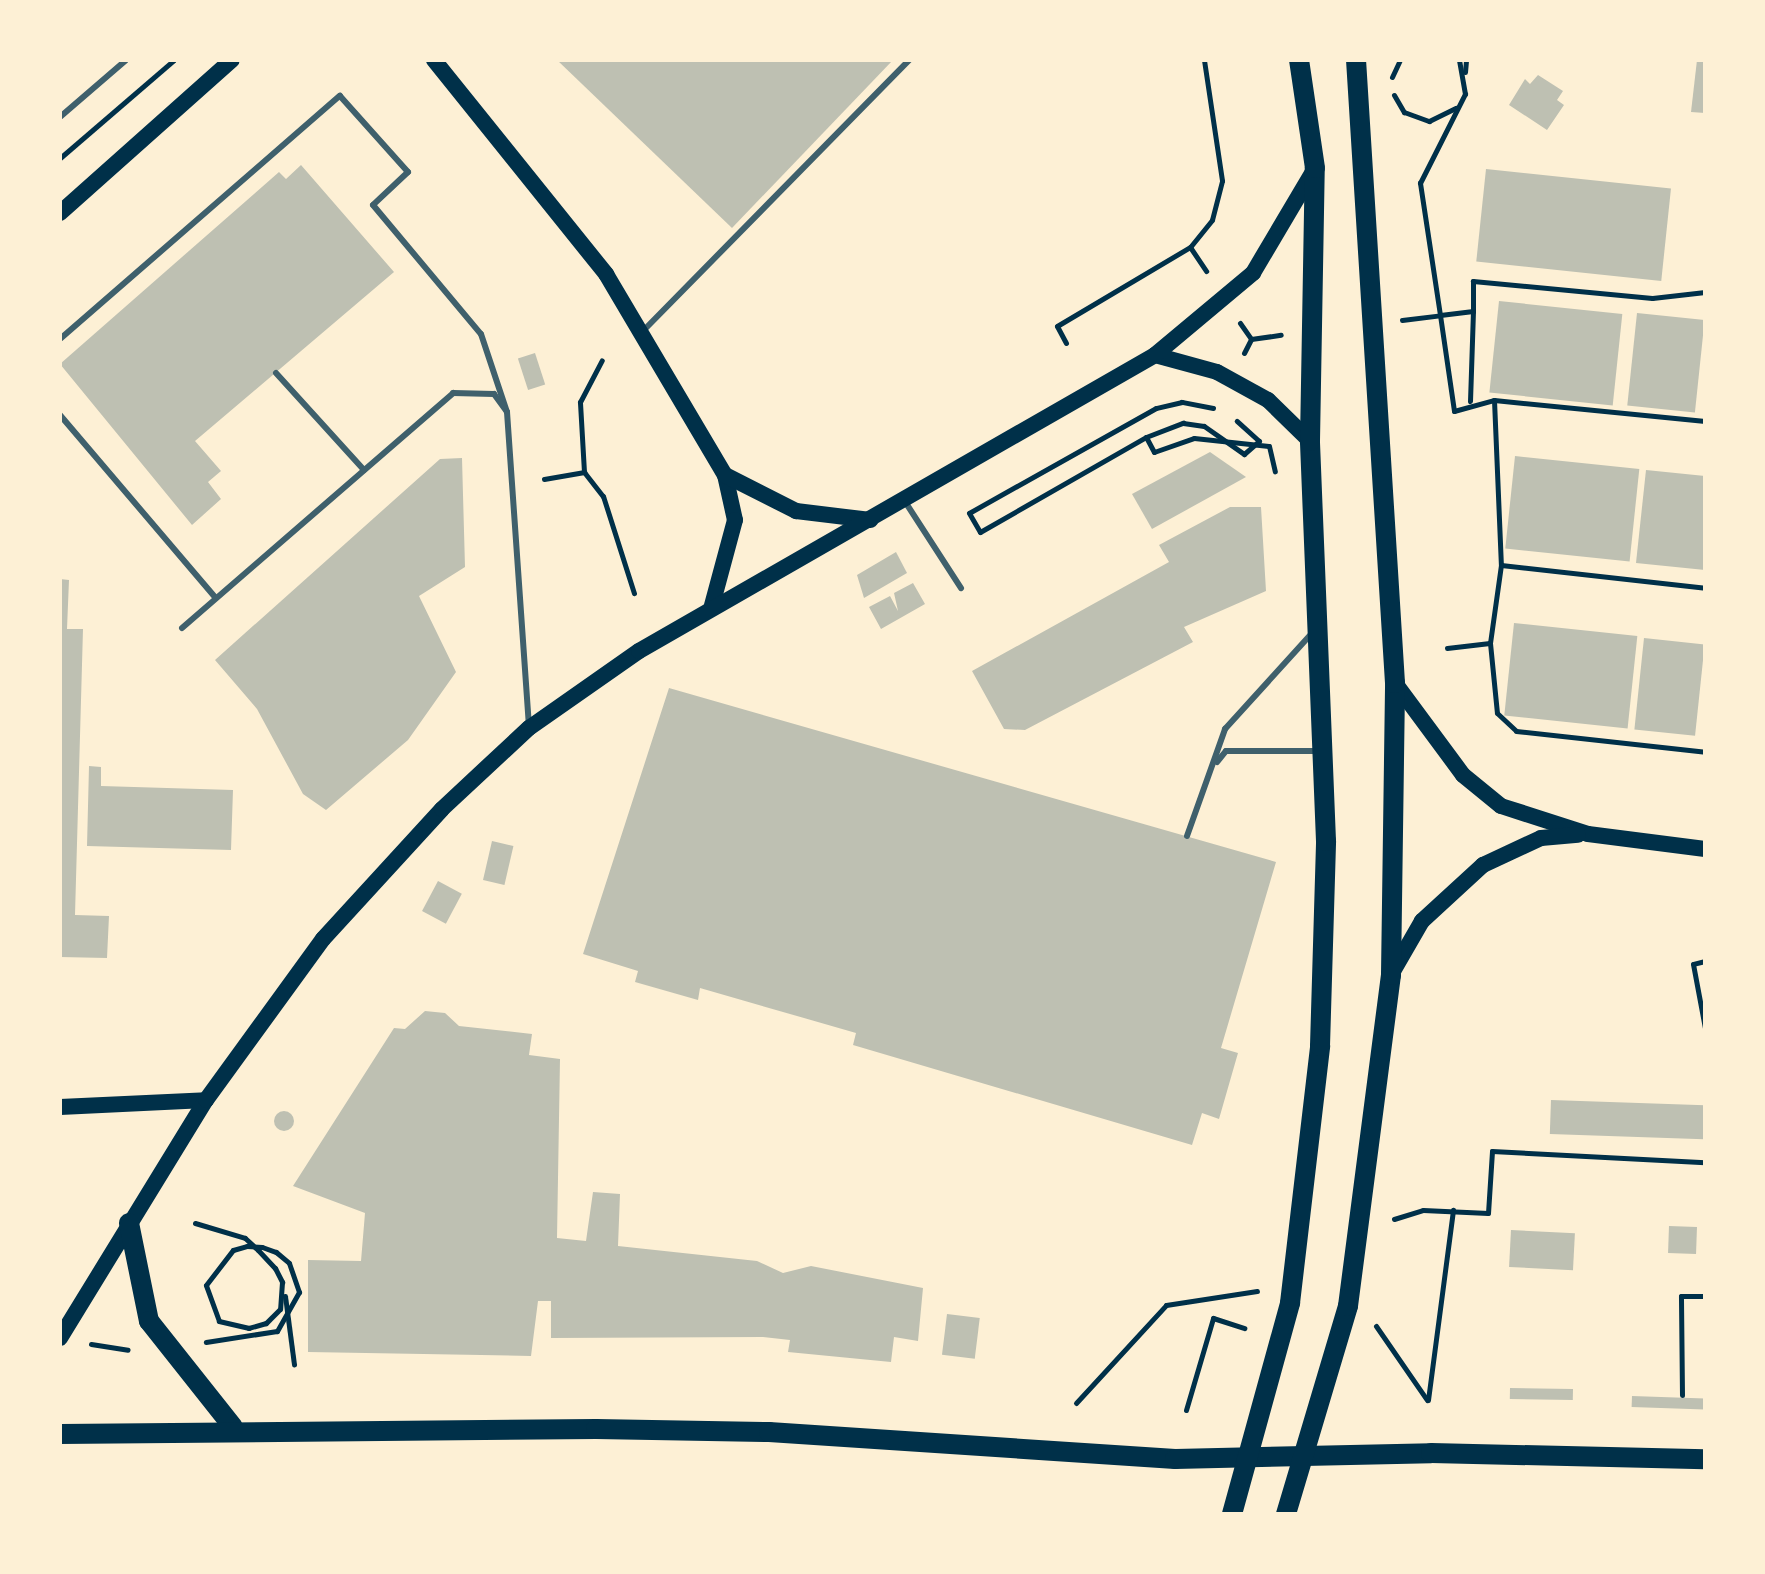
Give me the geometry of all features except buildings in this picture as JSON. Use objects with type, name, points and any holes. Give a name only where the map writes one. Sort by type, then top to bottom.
[{"type":"main road","points":[[60,213],[232,60]]},
{"type":"main road","points":[[434,60],[606,274],[725,475],[735,520],[711,609]]},
{"type":"main road","points":[[1232,1514],[1290,1303],[1314,1115],[1324,751],[1310,441],[1315,168],[1299,60]]},
{"type":"main road","points":[[1286,1514],[1348,1306],[1391,975],[1395,683],[1356,60]]},
{"type":"main road","points":[[60,1338],[206,1100],[323,939],[419,831],[529,728],[711,609],[1155,355],[1253,273],[1315,168]]},
{"type":"main road","points":[[1155,355],[1217,372],[1268,400],[1310,441]]},
{"type":"main road","points":[[725,475],[796,511],[870,520]]},
{"type":"main road","points":[[1395,683],[1463,775],[1501,806],[1588,834],[1705,849]]},
{"type":"main road","points":[[1391,975],[1422,921],[1483,865],[1541,838],[1588,834]]},
{"type":"main road","points":[[60,1107],[206,1100]]},
{"type":"main road","points":[[129,1223],[149,1321],[233,1427]]},
{"type":"main road","points":[[60,1434],[233,1427],[769,1432],[1175,1459],[1705,1459]]},
{"type":"lane","points":[[60,117],[126,60]]},
{"type":"lane","points":[[641,334],[909,60]]},
{"type":"lane","points":[[60,339],[340,96],[408,172],[373,205],[481,334],[507,412],[529,728]]},
{"type":"lane","points":[[276,373],[364,470]]},
{"type":"lane","points":[[182,628],[453,393],[494,394],[507,412]]},
{"type":"lane","points":[[60,415],[216,598]]},
{"type":"lane","points":[[903,499],[961,588]]},
{"type":"lane","points":[[1187,836],[1225,729],[1320,623]]},
{"type":"lane","points":[[1215,764],[1226,751],[1324,751]]},
{"type":"path","points":[[60,158],[174,60]]},
{"type":"path","points":[[1400,60],[1392,77],[1396,102],[1429,121],[1460,105],[1465,73],[1459,60]]},
{"type":"path","points":[[1420,183],[1465,94],[1466,60]]},
{"type":"path","points":[[1066,343],[1057,326],[1190,247]]},
{"type":"path","points":[[1470,401],[1473,281],[1652,298],[1705,292]]},
{"type":"path","points":[[1473,311],[1440,315],[1454,411],[1470,401],[1494,400],[1705,421]]},
{"type":"path","points":[[1237,367],[1251,339]]},
{"type":"path","points":[[602,360],[580,402],[584,472],[603,496],[634,593]]},
{"type":"path","points":[[1223,395],[1216,408],[1182,402],[1156,408],[969,513],[980,532],[1146,437],[1183,423],[1204,426],[1244,454],[1259,441],[1231,416]]},
{"type":"path","points":[[1494,400],[1501,565],[1490,643],[1497,713],[1516,731],[1705,752]]},
{"type":"path","points":[[1146,437],[1154,452],[1194,438],[1269,446]]},
{"type":"path","points":[[544,479],[584,472]]},
{"type":"path","points":[[1501,565],[1705,588]]},
{"type":"path","points":[[1447,648],[1490,643]]},
{"type":"path","points":[[1705,961],[1693,964],[1705,1028]]},
{"type":"path","points":[[1368,1319],[1428,1400],[1453,1210],[1488,1213],[1492,1151],[1705,1162]]},
{"type":"path","points":[[195,1223],[213,1224],[258,1250],[284,1291],[294,1346],[294,1364]]},
{"type":"path","points":[[249,1337],[288,1320],[296,1277],[289,1263],[262,1247],[220,1258],[207,1301],[229,1326],[266,1323],[284,1291]]},
{"type":"path","points":[[1682,1395],[1681,1296],[1705,1296]]},
{"type":"path","points":[[1186,1410],[1213,1318],[1244,1328]]}]
